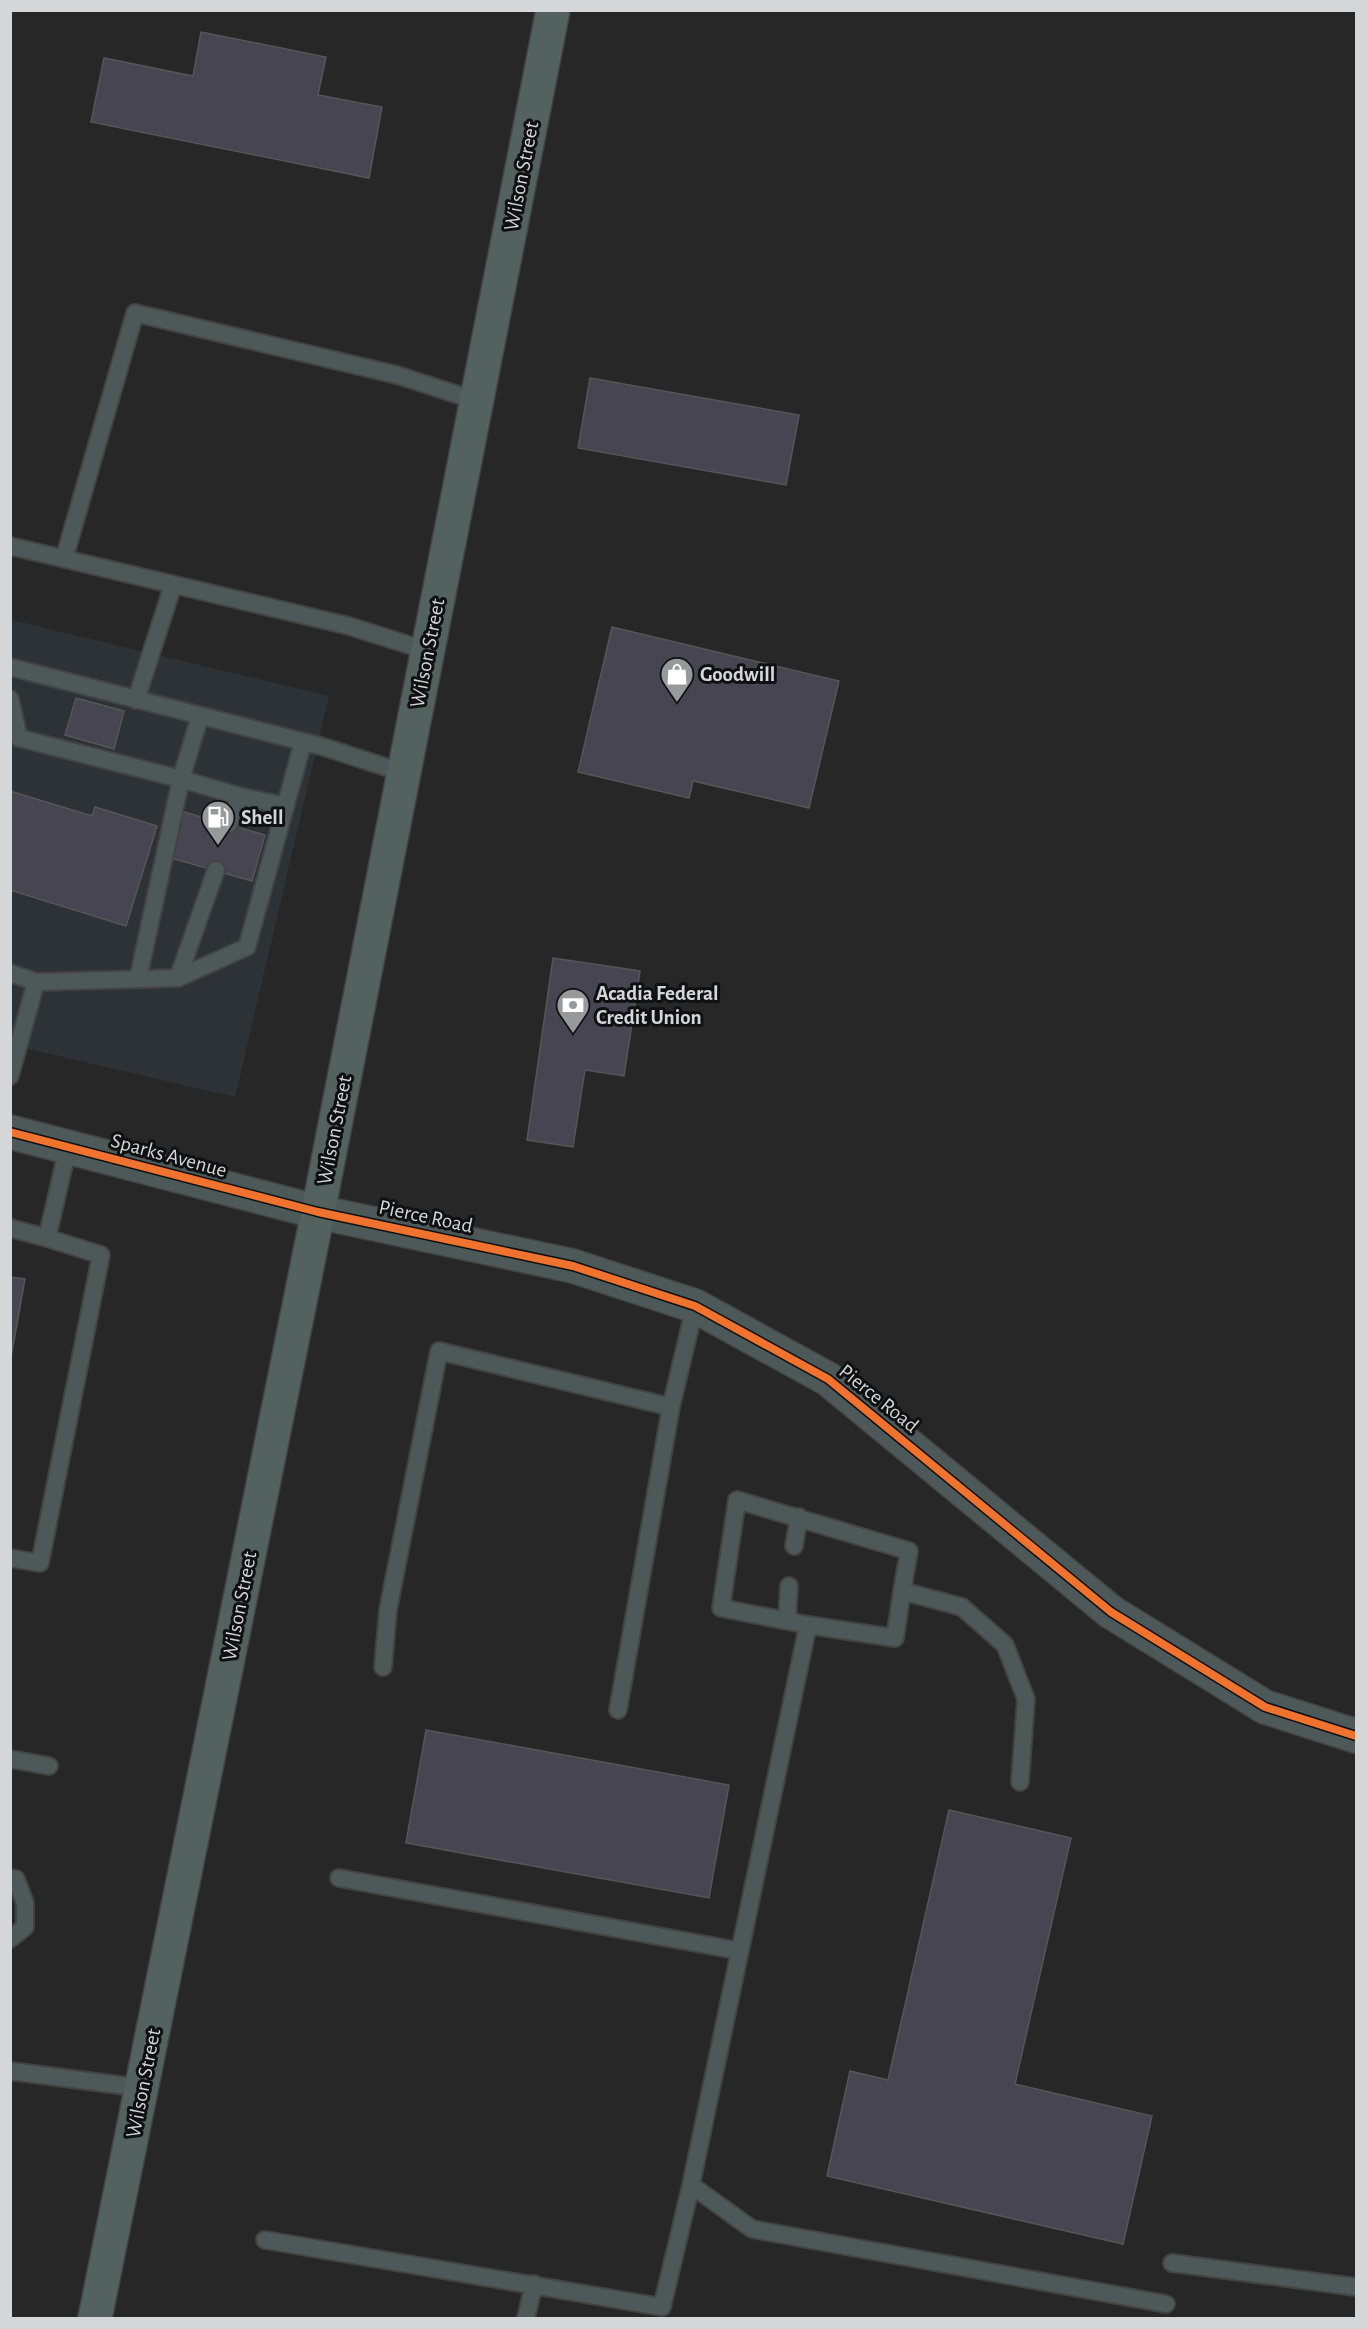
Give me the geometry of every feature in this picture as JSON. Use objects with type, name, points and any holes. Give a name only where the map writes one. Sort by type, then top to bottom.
[{"type":"main road","name":"Wilson Street","points":[[95,2319],[318,1212],[553,10]]},
{"type":"street","name":"Sparks Avenue","points":[[10,1132],[318,1212]]},
{"type":"street","name":"Pierce Road","points":[[318,1212],[573,1266],[695,1306],[828,1379],[1111,1612],[1265,1707],[1356,1736]]},
{"type":"lane","points":[[64,559],[135,313],[397,375],[477,401]]},
{"type":"lane","points":[[10,546],[349,626],[428,651]]},
{"type":"lane","points":[[136,700],[173,585]]},
{"type":"lane","points":[[10,668],[303,742],[404,772]]},
{"type":"lane","points":[[10,699],[18,738],[239,796],[286,806]]},
{"type":"lane","points":[[138,979],[181,779],[200,716]]},
{"type":"lane","points":[[10,973],[36,982],[178,978],[247,947],[303,742]]},
{"type":"lane","points":[[229,825],[239,796]]},
{"type":"lane","points":[[178,978],[216,870]]},
{"type":"lane","points":[[10,1076],[36,982]]},
{"type":"lane","points":[[47,1238],[68,1147]]},
{"type":"lane","points":[[10,1228],[102,1255],[40,1563],[10,1558]]},
{"type":"lane","points":[[618,1710],[671,1407],[695,1306]]},
{"type":"lane","points":[[383,1667],[388,1610],[439,1351],[671,1407]]},
{"type":"lane","points":[[737,1500],[909,1551],[902,1591],[895,1638],[808,1625],[721,1608],[737,1500]]},
{"type":"lane","points":[[794,1546],[799,1517]]},
{"type":"lane","points":[[787,1621],[789,1586]]},
{"type":"lane","points":[[902,1591],[962,1607],[1005,1645],[1026,1698],[1020,1782]]},
{"type":"lane","points":[[265,2240],[534,2284],[667,2313],[691,2185],[808,1625]]},
{"type":"lane","points":[[10,1759],[49,1766]]},
{"type":"lane","points":[[10,1878],[16,1879],[25,1903],[25,1927],[10,1939]]},
{"type":"lane","points":[[339,1878],[740,1951]]},
{"type":"lane","points":[[10,2071],[142,2088]]},
{"type":"lane","points":[[691,2185],[752,2229],[1166,2304]]},
{"type":"lane","points":[[1172,2263],[1356,2287]]},
{"type":"lane","points":[[526,2319],[534,2284]]},
{"type":"shaded area","points":[[11,620],[329,696],[235,1097],[11,1045]]},
{"type":"building","points":[[201,32],[326,57],[318,95],[382,107],[369,178],[91,122],[104,58],[193,76]]},
{"type":"building","points":[[590,378],[799,415],[786,485],[578,448]]},
{"type":"building","points":[[612,627],[839,681],[809,808],[693,781],[689,798],[578,772]]},
{"type":"building","points":[[76,698],[124,711],[114,749],[65,735]]},
{"type":"building","points":[[10,791],[92,816],[95,807],[157,826],[126,926],[10,890]]},
{"type":"building","name":"Shell","points":[[184,812],[265,835],[252,881],[171,858]]},
{"type":"building","points":[[553,958],[640,971],[624,1076],[585,1070],[573,1147],[527,1140]]},
{"type":"building","points":[[10,1277],[25,1279],[10,1363]]},
{"type":"building","points":[[426,1730],[729,1785],[709,1898],[406,1843]]},
{"type":"building","points":[[949,1810],[1071,1838],[1015,2084],[1152,2116],[1123,2244],[827,2176],[850,2071],[888,2080]]},
{"type":"cycle path","points":[[10,1132],[318,1212],[573,1266],[695,1306],[828,1379],[1111,1612],[1265,1707],[1356,1736]]},
{"type":"place","name":"Goodwill","points":[[677,703]]},
{"type":"place","name":"Shell","points":[[218,846]]},
{"type":"place","name":"Acadia Federal Credit Union","points":[[573,1034]]}]
